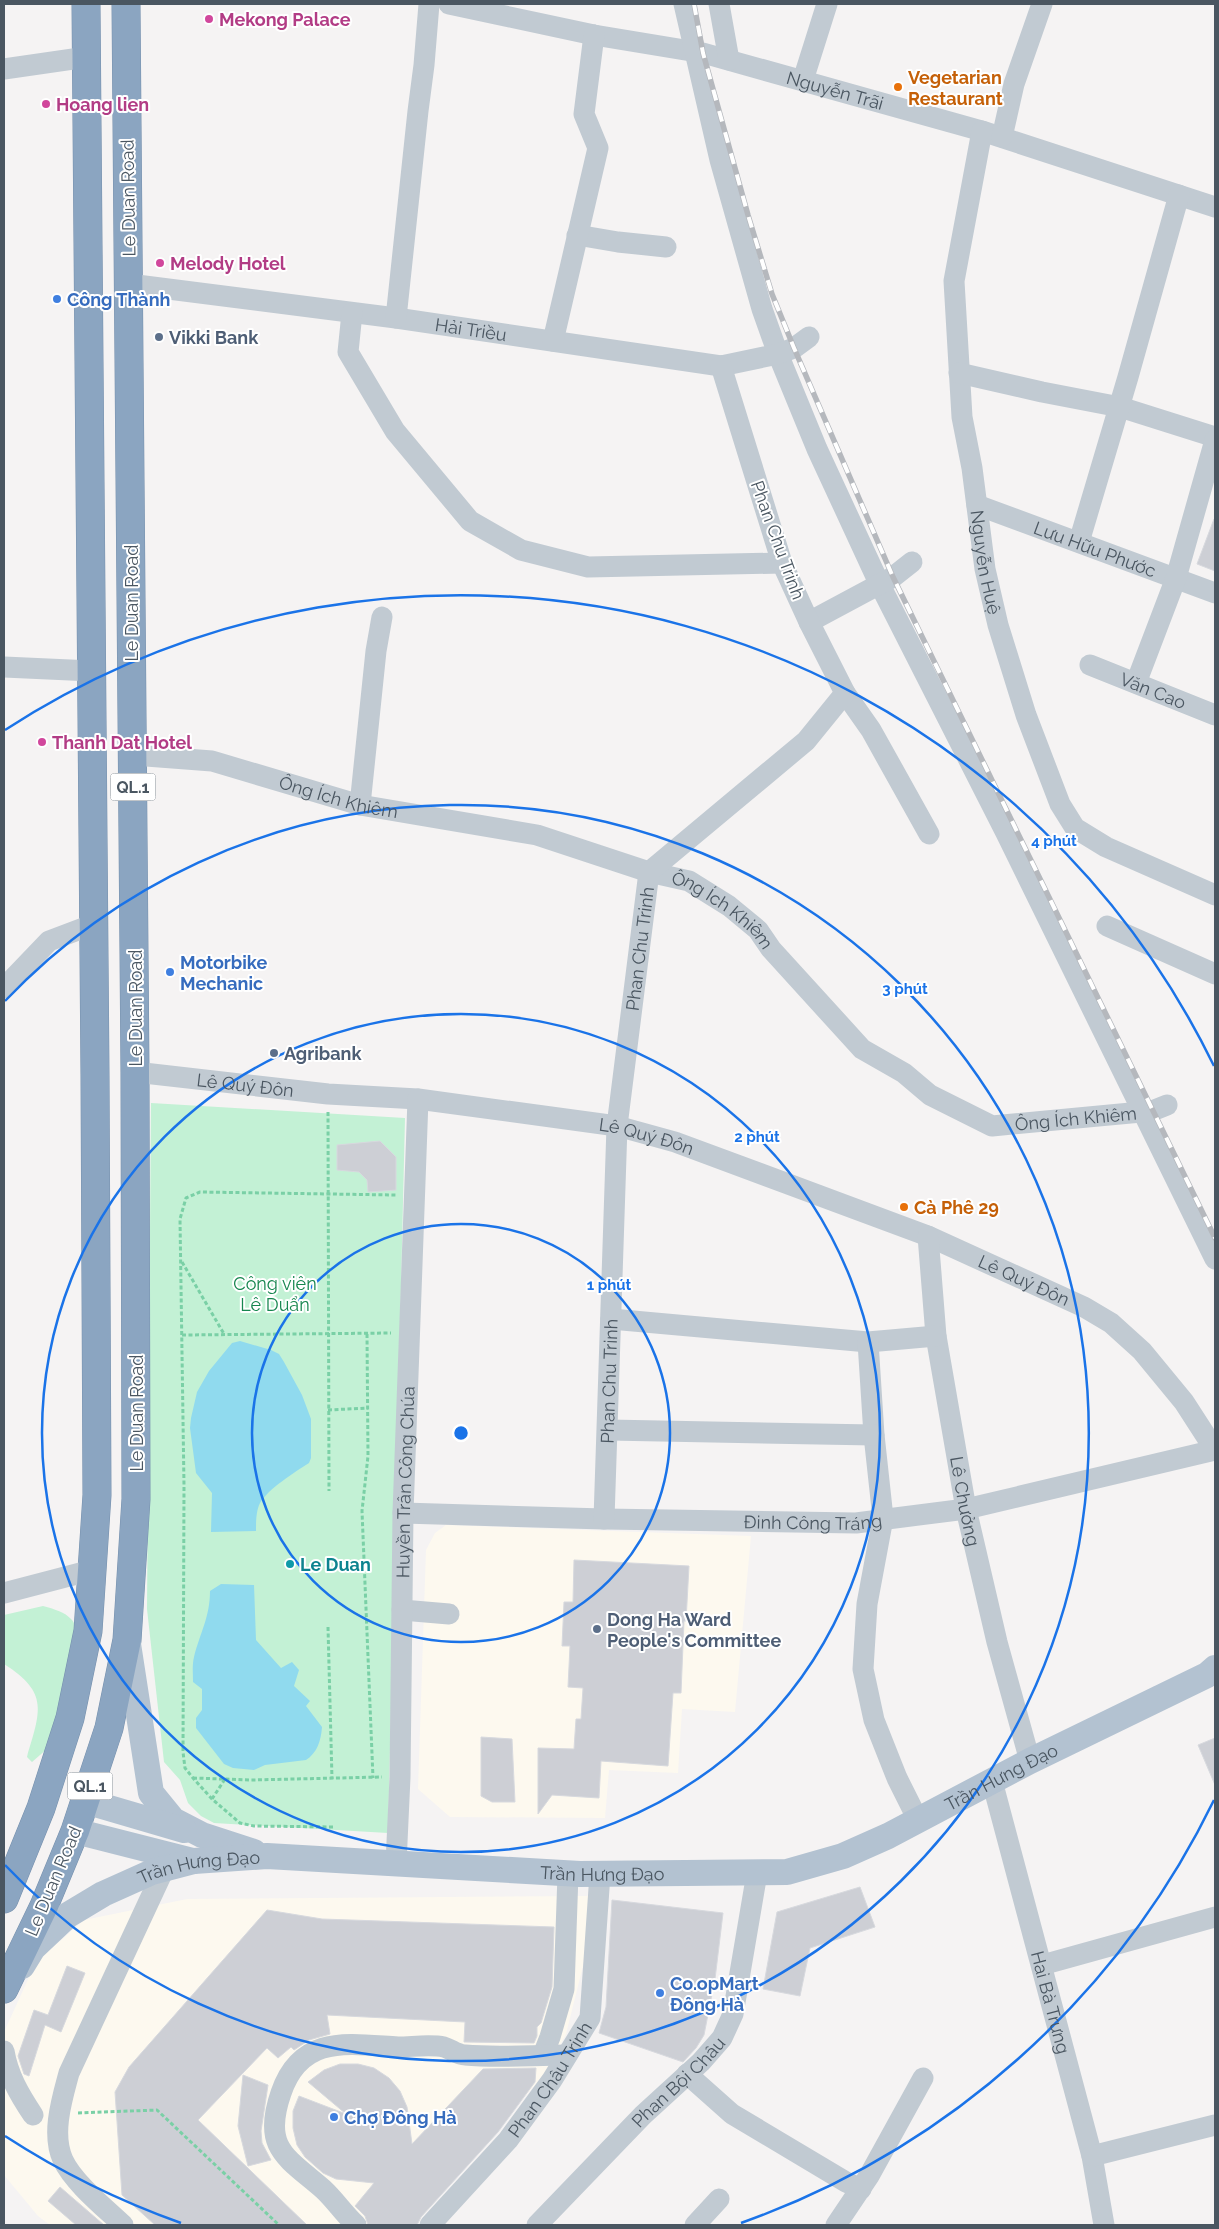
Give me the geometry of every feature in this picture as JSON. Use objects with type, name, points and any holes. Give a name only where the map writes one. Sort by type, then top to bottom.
[{"type":"highway","name":"QL.1","points":[[4,1899],[36,1819],[70,1718],[88,1631],[96,1495],[94,924],[86,4]]},
{"type":"highway","name":"Le Duan Road","points":[[4,1989],[44,1906],[75,1832],[109,1728],[127,1640],[132,1571],[136,1499],[135,1072],[126,4]]},
{"type":"highway","points":[[95,1074],[135,1072]]},
{"type":"highway","points":[[92,1570],[132,1571]]},
{"type":"highway","points":[[47,1788],[85,1802]]},
{"type":"highway","points":[[36,1819],[75,1832]]},
{"type":"main road","points":[[127,1640],[150,1793],[173,1820],[202,1835]]},
{"type":"main road","name":"Trần Hưng Đạo","points":[[4,1994],[33,1948],[68,1915],[104,1894],[152,1872],[194,1861],[267,1856],[568,1874],[787,1872],[843,1856],[918,1820],[1030,1761],[1213,1673]]},
{"type":"main road","points":[[85,1802],[202,1835],[267,1856]]},
{"type":"main road","points":[[75,1832],[194,1861]]},
{"type":"street","points":[[396,318],[429,4]]},
{"type":"street","name":"Nguyễn Trãi","points":[[449,4],[594,35],[694,51],[729,60],[992,134],[1215,207]]},
{"type":"street","points":[[684,4],[731,197],[762,309],[778,354],[817,449],[879,583],[1010,842],[1215,1259]]},
{"type":"street","points":[[720,4],[729,60]]},
{"type":"street","points":[[803,80],[827,4]]},
{"type":"street","name":"Nguyễn Huệ","points":[[1042,4],[1014,84],[992,134],[954,281],[962,417],[972,468],[985,569],[998,625],[1026,715],[1060,804],[1075,828],[1106,847],[1215,894]]},
{"type":"street","points":[[553,341],[598,148],[584,114],[594,35]]},
{"type":"street","points":[[4,69],[87,57]]},
{"type":"street","points":[[1079,542],[1120,406],[1179,196]]},
{"type":"street","points":[[577,235],[666,247]]},
{"type":"street","name":"Hải Triều","points":[[129,284],[396,318],[721,366],[778,354],[794,348],[808,337]]},
{"type":"street","points":[[352,313],[348,352],[395,431],[470,521],[521,550],[588,567],[782,563]]},
{"type":"street","name":"Phan Chu Trinh","points":[[604,1519],[618,1126],[649,872],[806,741],[845,693],[782,563],[721,366]]},
{"type":"street","points":[[959,373],[1042,392],[1120,406],[1215,439],[1176,578],[1136,683]]},
{"type":"street","name":"Lưu Hữu Phước","points":[[977,505],[1215,594]]},
{"type":"street","points":[[809,622],[893,577],[912,562]]},
{"type":"street","points":[[360,805],[376,650],[382,617]]},
{"type":"street","name":"Văn Cao","points":[[1090,665],[1215,715]]},
{"type":"street","points":[[4,668],[92,671]]},
{"type":"street","points":[[845,693],[871,730],[928,834]]},
{"type":"street","name":"Ông Ích Khiêm","points":[[133,754],[212,761],[360,805],[537,835],[649,872],[689,881],[729,906],[758,930],[771,949],[862,1049],[904,1073],[930,1095],[992,1126],[1152,1111],[1166,1105]]},
{"type":"street","points":[[4,988],[49,940],[94,924]]},
{"type":"street","points":[[1107,926],[1215,974]]},
{"type":"street","name":"Lê Quý Đôn","points":[[135,1072],[328,1094],[418,1099],[618,1126],[684,1146],[928,1236],[1084,1307],[1111,1323],[1142,1351],[1184,1402],[1215,1450]]},
{"type":"street","name":"Huyền Trân Công Chúa","points":[[396,1864],[400,1777],[403,1513],[418,1099]]},
{"type":"street","name":"Lê Chưởng","points":[[928,1236],[936,1336],[966,1509],[997,1642],[1030,1761]]},
{"type":"street","points":[[611,1319],[868,1342],[936,1336]]},
{"type":"street","points":[[868,1342],[874,1435],[883,1518],[868,1604],[863,1669],[874,1720],[897,1778],[918,1820]]},
{"type":"street","points":[[608,1430],[874,1435]]},
{"type":"street","name":"Đinh Công Tráng","points":[[403,1513],[856,1524],[883,1518],[966,1509],[1215,1450]]},
{"type":"street","points":[[5,1589],[92,1570]]},
{"type":"street","points":[[402,1610],[449,1614]]},
{"type":"street","name":"Hai Bà Trưng","points":[[992,1780],[1092,2156],[1098,2224]]},
{"type":"street","points":[[123,2225],[82,2186],[63,2161],[58,2140],[60,2114],[69,2073],[164,1870]]},
{"type":"street","name":"Phan Bội Châu","points":[[540,2224],[643,2115],[701,2062],[722,2038],[733,2014],[757,1873]]},
{"type":"street","points":[[543,2055],[564,1989],[568,1874]]},
{"type":"street","name":"Phan Châu Trinh","points":[[430,2225],[508,2140],[552,2080],[590,2018],[600,1874]]},
{"type":"street","points":[[1042,1965],[1215,1917]]},
{"type":"street","points":[[356,2225],[338,2208],[327,2193],[284,2156],[275,2137],[275,2120],[284,2084],[287,2076],[302,2058],[335,2044],[443,2047],[462,2055],[567,2055]]},
{"type":"street","points":[[4,2051],[7,2067],[14,2085],[33,2114]]},
{"type":"street","points":[[687,2074],[732,2114],[861,2189]]},
{"type":"street","points":[[836,2225],[861,2189],[924,2078]]},
{"type":"street","points":[[1092,2156],[1215,2125]]},
{"type":"street","points":[[695,2225],[719,2199]]},
{"type":"path","points":[[328,1094],[329,1491]]},
{"type":"path","points":[[333,1827],[254,1826],[240,1823],[212,1800],[185,1768],[183,1752],[184,1486],[181,1212],[186,1198],[191,1194],[200,1192],[415,1195]]},
{"type":"path","points":[[182,1260],[224,1335]]},
{"type":"path","points":[[182,1335],[410,1333]]},
{"type":"path","points":[[367,1334],[368,1456],[362,1511],[372,1778]]},
{"type":"path","points":[[328,1410],[368,1408]]},
{"type":"path","points":[[328,1627],[332,1779]]},
{"type":"path","points":[[193,1778],[332,1779],[400,1777]]},
{"type":"path","points":[[212,1800],[225,1779]]},
{"type":"path","points":[[60,2114],[157,2110],[279,2225]]},
{"type":"shaded area","points":[[446,1525],[751,1536],[735,1712],[682,1709],[678,1773],[609,1770],[605,1818],[450,1817],[418,1789],[426,1550],[435,1533]]},
{"type":"shaded area","points":[[589,1896],[584,1962],[566,2034],[545,2073],[415,2225],[50,2225],[38,2216],[4,2175],[4,2032],[36,1962],[84,1920],[187,1899]]},
{"type":"green space","name":"Công viên Lê Duẩn","points":[[151,1103],[405,1118],[388,1833],[214,1823],[201,1816],[188,1803],[180,1780],[164,1762],[147,1609]]},
{"type":"green space","points":[[43,1606],[59,1611],[70,1618],[77,1629],[81,1646],[48,1748],[32,1762],[27,1757],[38,1715],[38,1705],[35,1694],[29,1684],[19,1674],[4,1664],[4,1615]]},
{"type":"water","points":[[240,1341],[271,1350],[279,1354],[284,1362],[302,1395],[311,1419],[311,1458],[309,1463],[282,1481],[260,1503],[256,1520],[256,1531],[211,1532],[212,1493],[196,1473],[190,1428],[191,1418],[197,1392],[209,1371],[232,1343]]},
{"type":"water","points":[[221,1584],[254,1585],[256,1640],[281,1668],[292,1662],[299,1670],[294,1686],[310,1701],[306,1706],[322,1727],[318,1746],[306,1760],[265,1765],[254,1770],[233,1768],[224,1764],[196,1728],[196,1718],[202,1710],[202,1689],[193,1682],[193,1660],[207,1617],[210,1591]]},
{"type":"building","points":[[1215,519],[1215,571],[1197,564]]},
{"type":"building","points":[[380,1141],[396,1157],[396,1190],[368,1192],[367,1180],[359,1172],[337,1170],[337,1145]]},
{"type":"building","points":[[574,1560],[689,1566],[686,1621],[684,1621],[681,1693],[673,1693],[668,1766],[601,1761],[599,1798],[552,1795],[538,1814],[538,1748],[574,1749],[576,1719],[581,1719],[583,1688],[568,1687],[570,1646],[562,1646],[564,1602],[573,1602]]},
{"type":"building","points":[[481,1737],[512,1739],[515,1802],[492,1802],[481,1796]]},
{"type":"building","points":[[1215,1738],[1215,1785],[1198,1745]]},
{"type":"building","points":[[860,1887],[875,1927],[810,1948],[800,1996],[763,1989],[777,1912]]},
{"type":"building","name":"Co.opMart Đông Hà","points":[[612,1900],[723,1913],[715,1979],[704,2035],[696,2048],[683,2062],[599,2033],[606,2007]]},
{"type":"building","points":[[267,1910],[322,1919],[554,1927],[552,1987],[541,2023],[537,2027],[537,2036],[534,2043],[464,2042],[465,2022],[327,2015],[330,2034],[309,2040],[294,2050],[291,2047],[278,2058],[267,2048],[198,2120],[307,2225],[155,2225],[122,2195],[115,2092],[129,2067]]},
{"type":"building","points":[[67,1966],[85,1973],[61,2032],[45,2025],[29,2076],[24,2074],[18,2056],[34,2010],[48,2015]]},
{"type":"building","points":[[340,2064],[358,2064],[374,2068],[389,2078],[400,2091],[407,2107],[412,2144],[483,2069],[536,2068],[535,2082],[498,2132],[421,2217],[417,2225],[368,2225],[365,2216],[355,2206],[374,2183],[336,2179],[323,2173],[305,2157],[297,2145],[293,2128],[293,2111],[299,2096],[346,2114],[308,2082],[324,2070]]},
{"type":"building","points":[[243,2075],[268,2085],[261,2131],[262,2143],[271,2160],[248,2166],[238,2126]]},
{"type":"building","points":[[60,2187],[104,2225],[76,2225],[48,2201]]},
{"type":"railway","points":[[694,4],[703,53],[748,215],[772,294],[794,348],[893,577],[1215,1238]]},
{"type":"place","name":"Mekong Palace","points":[[209,19]]},
{"type":"place","name":"Vegetarian Restaurant","points":[[898,87]]},
{"type":"place","name":"Hoang lien","points":[[46,104]]},
{"type":"place","name":"Melody Hotel","points":[[160,263]]},
{"type":"place","name":"Công Thành","points":[[57,299]]},
{"type":"place","name":"Vikki Bank","points":[[159,337]]},
{"type":"place","name":"Thanh Dat Hotel","points":[[42,742]]},
{"type":"place","name":"Motorbike Mechanic","points":[[170,972]]},
{"type":"place","name":"Agribank","points":[[274,1053]]},
{"type":"place","name":"Cà Phê 29","points":[[904,1207]]},
{"type":"place","name":"Le Duan","points":[[290,1564]]},
{"type":"place","name":"Dong Ha Ward People's Committee","points":[[597,1629]]},
{"type":"place","name":"Co.opMart Đông Hà","points":[[660,1993]]},
{"type":"place","name":"Chợ Đông Hà","points":[[334,2117]]}]
